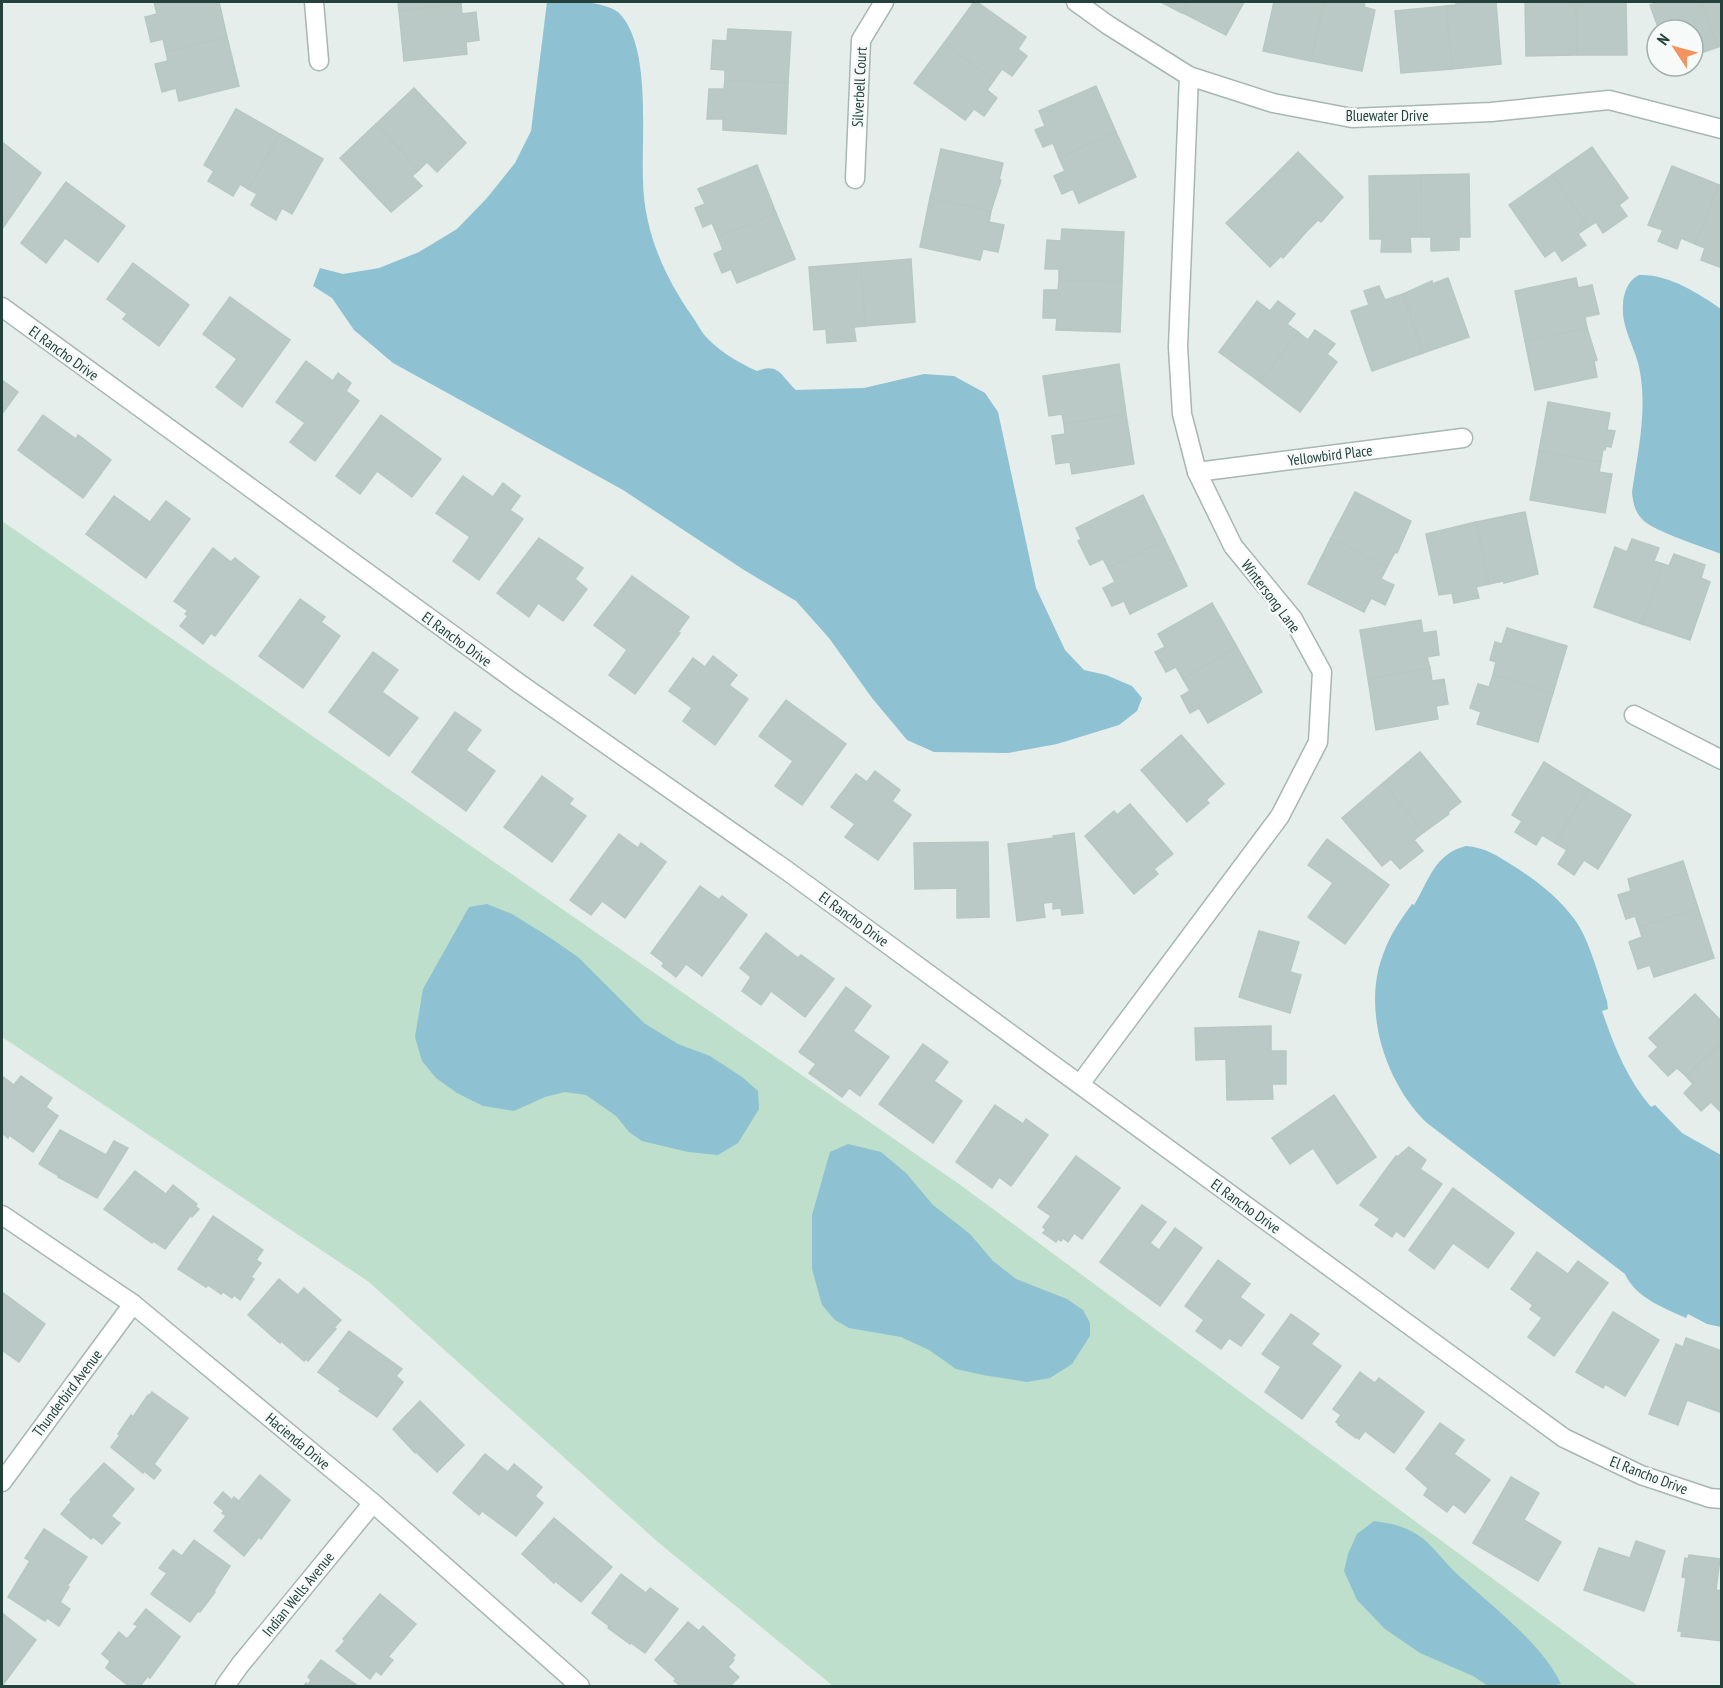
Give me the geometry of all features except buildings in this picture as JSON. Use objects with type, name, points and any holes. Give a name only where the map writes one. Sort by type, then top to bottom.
[{"type":"street","points":[[314,2],[319,61]]},
{"type":"street","name":"Silverbell Court","points":[[855,180],[861,40],[884,2]]},
{"type":"street","name":"Bluewater Drive","points":[[1076,2],[1189,76],[1273,103],[1352,118],[1491,112],[1609,100],[1722,129]]},
{"type":"street","name":"Wintersong Lane","points":[[1080,1084],[1280,816],[1318,742],[1322,672],[1293,619],[1233,546],[1197,472],[1182,414],[1178,347],[1189,76]]},
{"type":"street","name":"El Rancho Drive","points":[[2,307],[510,678],[786,870],[1564,1438],[1641,1475],[1710,1498],[1722,1498]]},
{"type":"street","name":"Yellowbird Place","points":[[1197,472],[1463,438]]},
{"type":"street","points":[[1634,715],[1722,760]]},
{"type":"street","name":"Hacienda Drive","points":[[2,1215],[133,1304],[373,1503],[580,1686]]},
{"type":"street","name":"Thunderbird Avenue","points":[[2,1482],[133,1304]]},
{"type":"street","name":"Indian Wells Avenue","points":[[225,1686],[373,1503]]},
{"type":"green space","points":[[2,521],[959,1184],[1638,1686],[833,1686],[659,1543],[369,1282],[2,1037]]},
{"type":"water","points":[[547,2],[603,5],[618,12],[629,27],[636,46],[640,68],[643,181],[647,218],[664,269],[706,336],[725,353],[750,368],[757,371],[775,369],[796,390],[864,388],[924,374],[954,376],[985,393],[998,412],[1036,588],[1065,650],[1084,670],[1106,675],[1132,686],[1142,698],[1137,711],[1119,725],[1057,744],[1008,753],[934,752],[907,740],[872,698],[829,638],[796,601],[744,570],[623,490],[393,363],[354,330],[332,298],[313,286],[320,268],[343,274],[379,268],[419,252],[457,229],[487,198],[515,163],[531,131]]},
{"type":"water","points":[[1639,275],[1672,281],[1721,309],[1721,554],[1650,525],[1641,518],[1634,504],[1632,492],[1643,402],[1638,364],[1624,322],[1623,305],[1627,288]]},
{"type":"water","points":[[1466,846],[1496,855],[1530,877],[1546,889],[1575,920],[1589,948],[1607,1001],[1608,1009],[1602,1011],[1628,1074],[1651,1107],[1655,1105],[1682,1133],[1721,1155],[1721,1327],[1707,1324],[1688,1314],[1686,1318],[1643,1295],[1625,1274],[1427,1123],[1399,1087],[1381,1044],[1376,1020],[1375,997],[1384,952],[1400,921],[1412,904],[1414,905],[1439,862],[1446,855]]},
{"type":"water","points":[[487,904],[512,914],[578,957],[644,1023],[678,1044],[710,1056],[742,1077],[758,1091],[759,1109],[738,1143],[718,1155],[688,1152],[642,1141],[629,1132],[616,1116],[586,1095],[565,1092],[545,1097],[514,1111],[483,1106],[457,1093],[436,1078],[422,1061],[415,1037],[423,989],[469,907]]},
{"type":"water","points":[[848,1144],[881,1152],[906,1173],[933,1205],[970,1234],[993,1261],[1016,1279],[1067,1299],[1083,1310],[1090,1323],[1090,1336],[1072,1364],[1050,1378],[1027,1382],[983,1375],[956,1369],[929,1350],[901,1337],[849,1328],[835,1320],[822,1305],[812,1269],[812,1215],[830,1152]]},
{"type":"water","points":[[1374,1521],[1402,1527],[1423,1539],[1457,1574],[1528,1639],[1561,1684],[1488,1686],[1473,1676],[1420,1653],[1385,1629],[1357,1600],[1344,1571],[1348,1554],[1357,1534]]}]
